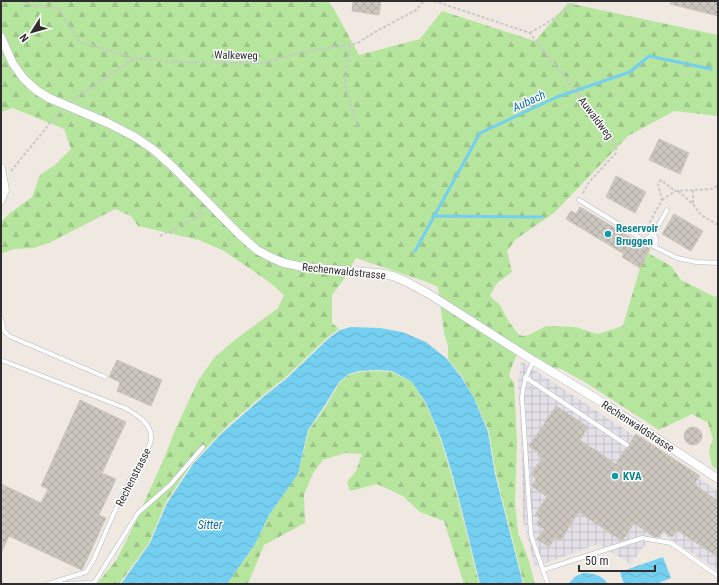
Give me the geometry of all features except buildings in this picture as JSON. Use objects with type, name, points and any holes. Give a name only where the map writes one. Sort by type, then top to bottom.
[{"type":"street","name":"Rechenwaldstrasse","points":[[1,37],[13,64],[24,79],[36,90],[49,98],[108,123],[154,150],[246,241],[257,250],[284,263],[303,268],[362,271],[393,276],[429,294],[578,389],[605,404],[718,479]]},
{"type":"street","points":[[1,168],[5,190],[1,200]]},
{"type":"lane","points":[[579,200],[655,247],[677,258],[696,262],[718,263]]},
{"type":"lane","points":[[645,240],[654,233],[667,210]]},
{"type":"lane","points":[[654,233],[656,240],[655,247]]},
{"type":"lane","points":[[1,318],[4,331],[9,336],[105,377]]},
{"type":"lane","name":"Rechenstrasse","points":[[1,360],[125,408],[141,418],[149,427],[151,440],[146,454],[130,480],[93,561],[86,572],[49,584]]},
{"type":"lane","points":[[534,361],[522,386],[522,398],[531,535],[548,584]]},
{"type":"lane","points":[[525,377],[627,445]]},
{"type":"lane","points":[[49,584],[94,583],[138,513],[170,485],[203,447]]},
{"type":"lane","points":[[543,570],[642,538],[670,543],[718,576]]},
{"type":"path","name":"Walkeweg","points":[[21,1],[29,6],[58,8],[80,42],[135,58],[174,62],[265,63],[294,54],[358,43],[416,10],[424,1]]},
{"type":"path","points":[[434,1],[530,33],[550,21],[577,1]]},
{"type":"path","name":"Auwaldweg","points":[[530,33],[613,139],[616,146],[616,153],[588,182],[579,200]]},
{"type":"path","points":[[350,44],[345,85],[357,127]]},
{"type":"path","points":[[71,101],[135,58]]},
{"type":"path","points":[[4,180],[61,110]]},
{"type":"path","points":[[662,200],[658,184],[661,180],[693,204],[701,215],[718,225]]},
{"type":"path","points":[[647,227],[662,200],[677,191],[712,189],[718,185]]},
{"type":"path","points":[[693,190],[693,204]]},
{"type":"path","points":[[160,236],[199,216],[203,198]]},
{"type":"path","points":[[634,233],[638,228],[647,227],[654,233]]},
{"type":"shaded area","points":[[521,361],[718,491],[718,570],[664,535],[661,538],[652,535],[631,564],[598,544],[535,567],[523,520],[521,432],[518,383]]},
{"type":"green space","points":[[1,1],[328,1],[334,9],[359,55],[420,39],[442,11],[535,41],[568,3],[718,35],[718,116],[674,111],[628,136],[554,213],[516,239],[507,251],[512,272],[497,283],[490,296],[500,305],[509,322],[519,335],[529,335],[546,326],[575,327],[598,334],[623,326],[640,268],[648,253],[671,266],[681,280],[715,297],[718,295],[718,470],[712,466],[709,451],[713,439],[708,423],[692,414],[659,430],[585,382],[561,369],[549,367],[517,354],[509,376],[514,383],[517,442],[515,502],[518,533],[527,555],[535,584],[524,584],[496,474],[489,432],[474,398],[461,375],[448,359],[448,346],[444,333],[438,287],[356,258],[344,279],[332,295],[332,323],[339,329],[327,338],[285,378],[227,426],[192,463],[166,502],[149,543],[119,584],[97,584],[117,559],[132,529],[198,381],[214,358],[236,339],[278,308],[284,295],[268,281],[224,251],[199,240],[138,226],[131,216],[115,209],[51,242],[34,248],[14,249],[1,254],[1,222],[10,213],[32,197],[40,175],[55,165],[71,149],[64,129],[13,108],[1,112]]},
{"type":"green space","points":[[359,372],[392,372],[412,382],[426,404],[440,438],[450,470],[479,584],[464,584],[444,521],[420,512],[403,496],[377,484],[350,491],[347,482],[356,471],[362,454],[345,453],[323,460],[313,473],[304,495],[305,523],[264,545],[248,584],[227,584],[255,544],[269,515],[298,474],[309,430],[326,406],[340,382],[349,375]]},
{"type":"water","name":"Sitter","points":[[351,327],[380,328],[402,332],[426,342],[447,359],[460,375],[474,398],[488,432],[495,474],[523,584],[480,584],[451,470],[441,438],[426,403],[412,382],[392,371],[377,370],[359,371],[349,374],[339,382],[308,430],[298,474],[269,515],[255,544],[227,584],[121,584],[150,543],[167,503],[193,464],[222,433],[286,379],[328,339],[340,330]]},
{"type":"water","points":[[663,557],[671,578],[656,584],[624,584],[620,572]]},
{"type":"water","points":[[583,573],[597,575],[603,578],[608,584],[568,584],[576,576]]},
{"type":"waterway","name":"Aubach","points":[[415,251],[480,133],[557,97],[630,72],[649,56],[711,69]]},
{"type":"waterway","points":[[434,216],[542,217]]},
{"type":"place","name":"Reservoir Bruggen","points":[[608,234]]},
{"type":"place","name":"KVA","points":[[615,476]]}]
